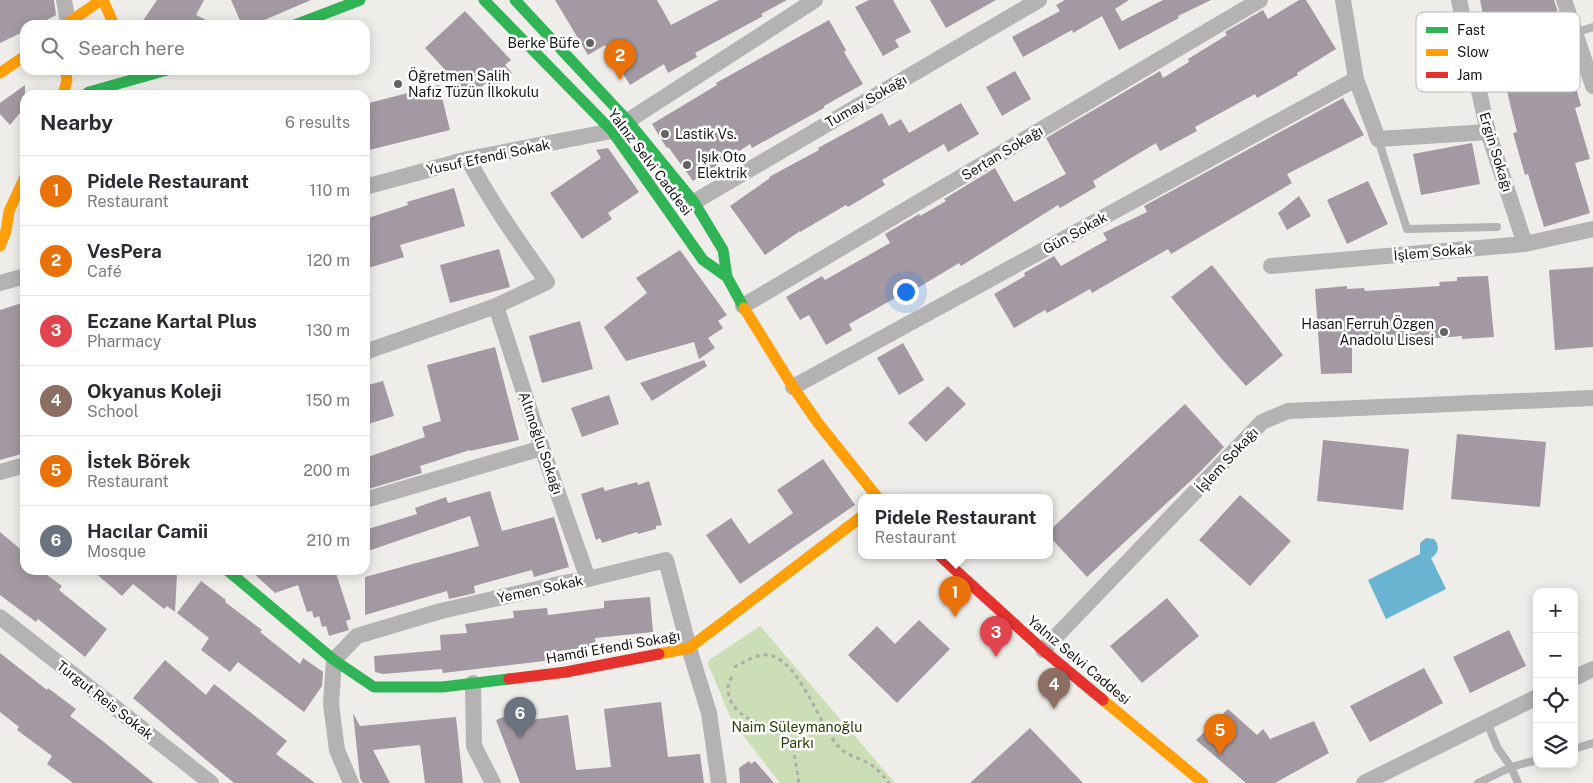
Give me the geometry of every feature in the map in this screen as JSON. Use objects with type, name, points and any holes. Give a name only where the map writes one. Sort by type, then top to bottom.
[{"type":"street","points":[[64,0],[66,20]]},
{"type":"street","points":[[72,20],[102,0],[112,20]]},
{"type":"street","points":[[308,20],[360,0]]},
{"type":"street","name":"Yalnız Selvi Caddesi","points":[[484,0],[612,131],[703,260],[727,277]]},
{"type":"street","points":[[612,131],[814,0]]},
{"type":"street","name":"Tumay Sokağı","points":[[694,202],[1039,0]]},
{"type":"street","name":"Sertan Sokağı","points":[[743,306],[1260,0]]},
{"type":"street","points":[[1343,0],[1356,80],[1378,140],[1488,132]]},
{"type":"street","points":[[1564,0],[1568,12]]},
{"type":"street","name":"Yalnız Selvi Caddesi","points":[[520,2],[627,120],[694,202],[723,250],[727,277],[793,387],[845,458],[875,494]]},
{"type":"street","points":[[1580,48],[1593,86]]},
{"type":"street","points":[[0,73],[20,59]]},
{"type":"street","points":[[64,90],[67,80],[66,75]]},
{"type":"street","points":[[95,90],[140,75]]},
{"type":"street","name":"Gün Sokak","points":[[793,387],[1356,80]]},
{"type":"street","name":"Ergin Sokağı","points":[[1479,92],[1488,132],[1525,244]]},
{"type":"street","name":"Yusuf Efendi Sokak","points":[[370,186],[468,159],[612,131]]},
{"type":"street","points":[[370,350],[496,306],[547,282],[502,218],[468,159]]},
{"type":"street","points":[[0,246],[6,232],[10,211],[20,188]]},
{"type":"street","points":[[6,232],[18,221]]},
{"type":"street","name":"İşlem Sokak","points":[[1271,266],[1525,244],[1593,229]]},
{"type":"street","points":[[0,283],[20,277]]},
{"type":"street","name":"Altınoğlu Sokağı","points":[[496,306],[542,448],[588,579]]},
{"type":"street","name":"İşlem Sokağı","points":[[1043,650],[1262,422],[1288,412],[1593,398]]},
{"type":"street","points":[[370,499],[542,448]]},
{"type":"street","points":[[0,472],[20,466]]},
{"type":"street","name":"Hamdi Efendi Sokağı","points":[[233,575],[334,660],[374,687],[442,687],[566,672],[689,648],[858,519]]},
{"type":"street","name":"Yalnız Selvi Caddesi","points":[[943,559],[1043,650],[1203,783]]},
{"type":"street","name":"Yemen Sokak","points":[[334,660],[357,636],[441,611],[666,560],[689,648]]},
{"type":"street","name":"Turgut Reis Sokak","points":[[0,617],[211,783]]},
{"type":"street","points":[[689,648],[709,713],[719,783]]},
{"type":"street","points":[[334,660],[331,704],[337,750],[350,783]]},
{"type":"street","points":[[1578,676],[1593,668]]},
{"type":"street","points":[[473,684],[474,746],[493,783]]},
{"type":"street","points":[[1364,783],[1533,699]]},
{"type":"lane","points":[[1580,31],[1593,27]]},
{"type":"lane","points":[[1378,140],[1407,229],[1497,227]]},
{"type":"lane","points":[[1486,722],[1497,747],[1511,767],[1518,783]]},
{"type":"lane","points":[[1578,749],[1593,743]]},
{"type":"lane","points":[[1478,783],[1511,767],[1533,761]]},
{"type":"path","points":[[734,667],[763,655],[774,657],[784,663],[799,681],[840,748],[870,764],[889,783]]},
{"type":"path","points":[[732,677],[728,693],[736,710],[746,718],[778,733],[790,742],[796,757],[798,783]]},
{"type":"green space","name":"Naim Süleymanoğlu Parkı","points":[[760,626],[895,783],[780,783],[732,721],[708,664],[709,660]]},
{"type":"water","points":[[1426,538],[1434,539],[1437,544],[1437,552],[1431,558],[1446,589],[1386,619],[1368,580],[1420,554],[1420,543]]},
{"type":"building","points":[[0,0],[54,0],[56,15],[46,20],[20,20],[20,33],[0,43]]},
{"type":"building","points":[[157,0],[204,0],[196,15],[206,20],[143,20]]},
{"type":"building","points":[[231,0],[311,0],[265,20],[240,20]]},
{"type":"building","points":[[555,0],[657,0],[671,25],[719,0],[787,0],[761,14],[763,16],[695,53],[697,57],[668,73],[664,64],[630,85],[605,45],[588,55]]},
{"type":"building","points":[[869,0],[893,0],[911,32],[895,40],[899,47],[883,56],[855,7]]},
{"type":"building","points":[[930,0],[996,0],[946,28]]},
{"type":"building","points":[[1065,0],[1129,0],[1115,9],[1122,21],[1163,0],[1211,0],[1178,16],[1179,18],[1119,50],[1102,16],[1073,33],[1072,30],[1023,57],[1012,37],[1060,11],[1056,5]]},
{"type":"building","points":[[1299,0],[1306,0],[1336,49],[1297,73],[1298,75],[1257,98],[1255,94],[1195,127],[1197,131],[1160,151],[1156,143],[1093,181],[1096,187],[1060,208],[1058,205],[961,266],[959,263],[906,295],[904,293],[849,324],[852,330],[826,345],[809,315],[800,320],[786,297],[822,276],[825,280],[890,243],[885,234],[946,201],[944,199],[995,168],[1014,202],[1066,174],[1046,138],[1160,71],[1163,78],[1189,62],[1188,59],[1227,35],[1225,32],[1263,10],[1268,19]]},
{"type":"building","points":[[1480,0],[1554,0],[1558,12],[1482,12]]},
{"type":"building","points":[[465,11],[511,60],[505,65],[512,73],[494,89],[487,82],[470,97],[425,48]]},
{"type":"building","points":[[829,20],[846,50],[844,52],[863,84],[752,148],[750,144],[693,181],[669,148],[666,147],[652,124],[717,85],[716,83]]},
{"type":"building","points":[[1015,71],[1031,99],[1002,116],[986,87]]},
{"type":"building","points":[[25,85],[25,90],[20,90],[20,113],[10,125],[0,114],[0,103]]},
{"type":"building","points":[[439,85],[450,130],[370,150],[370,103]]},
{"type":"building","points":[[1507,92],[1577,92],[1581,106],[1575,108],[1590,159],[1575,163],[1590,213],[1544,227],[1528,174],[1525,175],[1513,133],[1517,132]]},
{"type":"building","points":[[1343,98],[1364,135],[1287,174],[1292,183],[1171,254],[1168,249],[1092,293],[1090,289],[1047,313],[1045,310],[1014,328],[994,294],[1025,276],[1024,273],[1054,256],[1061,266],[1107,240],[1103,233],[1147,212],[1144,206]]},
{"type":"building","points":[[961,103],[979,134],[948,152],[944,144],[882,180],[885,185],[848,207],[846,205],[800,231],[765,255],[730,206],[769,177],[882,113],[889,126],[901,119],[909,133]]},
{"type":"building","points":[[1472,143],[1480,184],[1421,195],[1413,154]]},
{"type":"building","points":[[608,148],[639,192],[608,213],[612,219],[582,239],[550,193],[601,158],[596,150]]},
{"type":"building","points":[[1368,181],[1388,224],[1347,244],[1327,200]]},
{"type":"building","points":[[454,188],[465,226],[400,245],[404,257],[370,267],[370,217],[408,205],[407,202]]},
{"type":"building","points":[[1299,196],[1311,216],[1287,230],[1278,213]]},
{"type":"building","points":[[499,249],[510,287],[450,303],[440,265]]},
{"type":"building","points":[[680,250],[727,315],[718,321],[723,328],[708,338],[715,348],[699,359],[694,342],[626,361],[604,327],[647,293],[636,278]]},
{"type":"building","points":[[1212,265],[1283,355],[1246,386],[1171,297]]},
{"type":"building","points":[[1593,267],[1593,347],[1555,350],[1549,270]]},
{"type":"building","points":[[1488,276],[1494,337],[1462,339],[1462,336],[1352,345],[1352,373],[1321,374],[1315,289],[1347,286],[1347,289],[1364,288],[1365,291],[1440,286],[1439,282],[1457,281],[1457,277]]},
{"type":"building","points":[[20,304],[20,454],[0,460],[0,310]]},
{"type":"building","points":[[580,321],[593,369],[542,383],[529,336]]},
{"type":"building","points":[[903,343],[924,380],[899,395],[877,358]]},
{"type":"building","points":[[495,347],[519,440],[470,450],[420,466],[422,473],[370,489],[370,456],[425,437],[422,427],[441,421],[427,365]]},
{"type":"building","points":[[704,360],[707,366],[652,401],[640,383]]},
{"type":"building","points":[[383,381],[394,416],[370,423],[370,385]]},
{"type":"building","points":[[948,386],[966,404],[926,442],[908,423]]},
{"type":"building","points":[[609,395],[619,424],[582,437],[571,408]]},
{"type":"building","points":[[1185,404],[1224,447],[1198,474],[1087,577],[1053,540],[1053,527]]},
{"type":"building","points":[[1457,434],[1546,442],[1540,507],[1451,499]]},
{"type":"building","points":[[1323,440],[1409,449],[1403,510],[1317,501]]},
{"type":"building","points":[[823,459],[855,505],[740,584],[706,535],[731,518],[749,544],[793,513],[777,490]]},
{"type":"building","points":[[649,481],[662,525],[656,526],[656,529],[638,534],[637,532],[602,543],[600,538],[596,540],[581,494],[603,487],[605,491],[637,482],[638,485]]},
{"type":"building","points":[[490,491],[502,531],[554,517],[569,567],[534,577],[532,570],[474,586],[475,593],[449,599],[447,591],[365,615],[365,577],[479,546],[470,516],[370,550],[370,528],[417,514],[415,508],[446,497],[448,503]]},
{"type":"building","points":[[1240,495],[1291,541],[1250,586],[1199,540]]},
{"type":"building","points":[[0,532],[20,549],[20,575],[47,575],[62,586],[59,590],[107,629],[85,657],[38,619],[36,622],[0,595]]},
{"type":"building","points":[[98,575],[177,575],[175,612],[167,606],[164,609],[133,584],[122,596]]},
{"type":"building","points":[[255,575],[337,575],[351,619],[346,621],[349,630],[329,636],[326,626],[322,627],[319,616],[314,618],[312,611],[307,612],[298,585],[275,593]]},
{"type":"building","points":[[201,581],[262,630],[260,632],[300,664],[303,658],[323,672],[322,686],[304,712],[238,662],[230,672],[201,650],[209,638],[177,613]]},
{"type":"building","points":[[650,597],[653,632],[595,638],[596,646],[552,652],[553,660],[443,673],[442,669],[383,674],[375,672],[374,656],[441,650],[440,635],[467,633],[465,624],[514,618],[513,611],[547,608],[548,615],[604,608],[604,601]]},
{"type":"building","points":[[1167,598],[1199,636],[1142,683],[1110,646]]},
{"type":"building","points":[[919,620],[950,649],[897,703],[848,655],[877,626],[895,644]]},
{"type":"building","points":[[1509,630],[1526,666],[1470,693],[1453,657]]},
{"type":"building","points":[[0,653],[47,690],[48,688],[76,709],[70,716],[154,783],[73,783],[47,764],[52,756],[17,730],[19,727],[0,712]]},
{"type":"building","points":[[165,660],[206,695],[214,684],[287,741],[276,754],[315,783],[234,783],[133,698]]},
{"type":"building","points":[[1424,668],[1443,703],[1370,742],[1350,706]]},
{"type":"building","points":[[661,702],[668,757],[700,754],[704,783],[520,783],[496,720],[526,708],[530,720],[568,715],[576,770],[611,767],[604,709]]},
{"type":"building","points":[[1228,709],[1257,735],[1263,729],[1270,739],[1314,721],[1329,753],[1275,783],[1246,783],[1196,740]]},
{"type":"building","points":[[353,713],[360,726],[456,717],[463,783],[425,783],[420,745],[373,750],[390,783],[363,783],[360,778]]},
{"type":"building","points":[[1030,728],[1083,783],[970,783]]},
{"type":"building","points":[[749,761],[751,764],[755,761],[774,783],[740,783],[739,768]]},
{"type":"traffic: fast","points":[[308,20],[360,0]]},
{"type":"traffic: fast","points":[[484,0],[612,131],[703,260],[727,277]]},
{"type":"traffic: fast","points":[[515,0],[627,120],[694,202],[723,250],[727,277],[744,308]]},
{"type":"traffic: fast","points":[[96,90],[149,75]]},
{"type":"traffic: fast","points":[[233,575],[334,660],[374,687],[442,687],[509,679]]},
{"type":"traffic: slow","points":[[72,20],[101,0]]},
{"type":"traffic: slow","points":[[103,0],[112,20]]},
{"type":"traffic: slow","points":[[0,73],[20,59]]},
{"type":"traffic: slow","points":[[64,90],[67,80],[66,75]]},
{"type":"traffic: slow","points":[[0,246],[6,231],[9,211],[20,188]]},
{"type":"traffic: slow","points":[[744,308],[793,387],[818,423],[875,494]]},
{"type":"traffic: slow","points":[[659,654],[689,648],[858,519]]},
{"type":"traffic: slow","points":[[1103,700],[1203,783]]},
{"type":"traffic: jam","points":[[943,559],[1043,650],[1103,700]]},
{"type":"traffic: jam","points":[[509,679],[566,672],[659,654]]},
{"type":"place","name":"Berke Büfe","points":[[590,43]]},
{"type":"place","name":"VesPera","points":[[620,80]]},
{"type":"place","name":"Öğretmen Salih Nafız Tüzün İlkokulu","points":[[398,84]]},
{"type":"place","name":"Lastik Vs.","points":[[665,134]]},
{"type":"place","name":"Işık Oto Elektrik","points":[[687,165]]},
{"type":"place","name":"Hasan Ferruh Özgen Anadolu Lisesi","points":[[1444,332]]},
{"type":"place","name":"Pidele Restaurant","points":[[955,617]]},
{"type":"place","name":"Eczane Kartal Plus","points":[[996,657]]},
{"type":"place","name":"Okyanus Koleji","points":[[1054,709]]},
{"type":"place","name":"Hacılar Camii","points":[[520,738]]},
{"type":"place","name":"İstek Börek","points":[[1220,755]]}]
